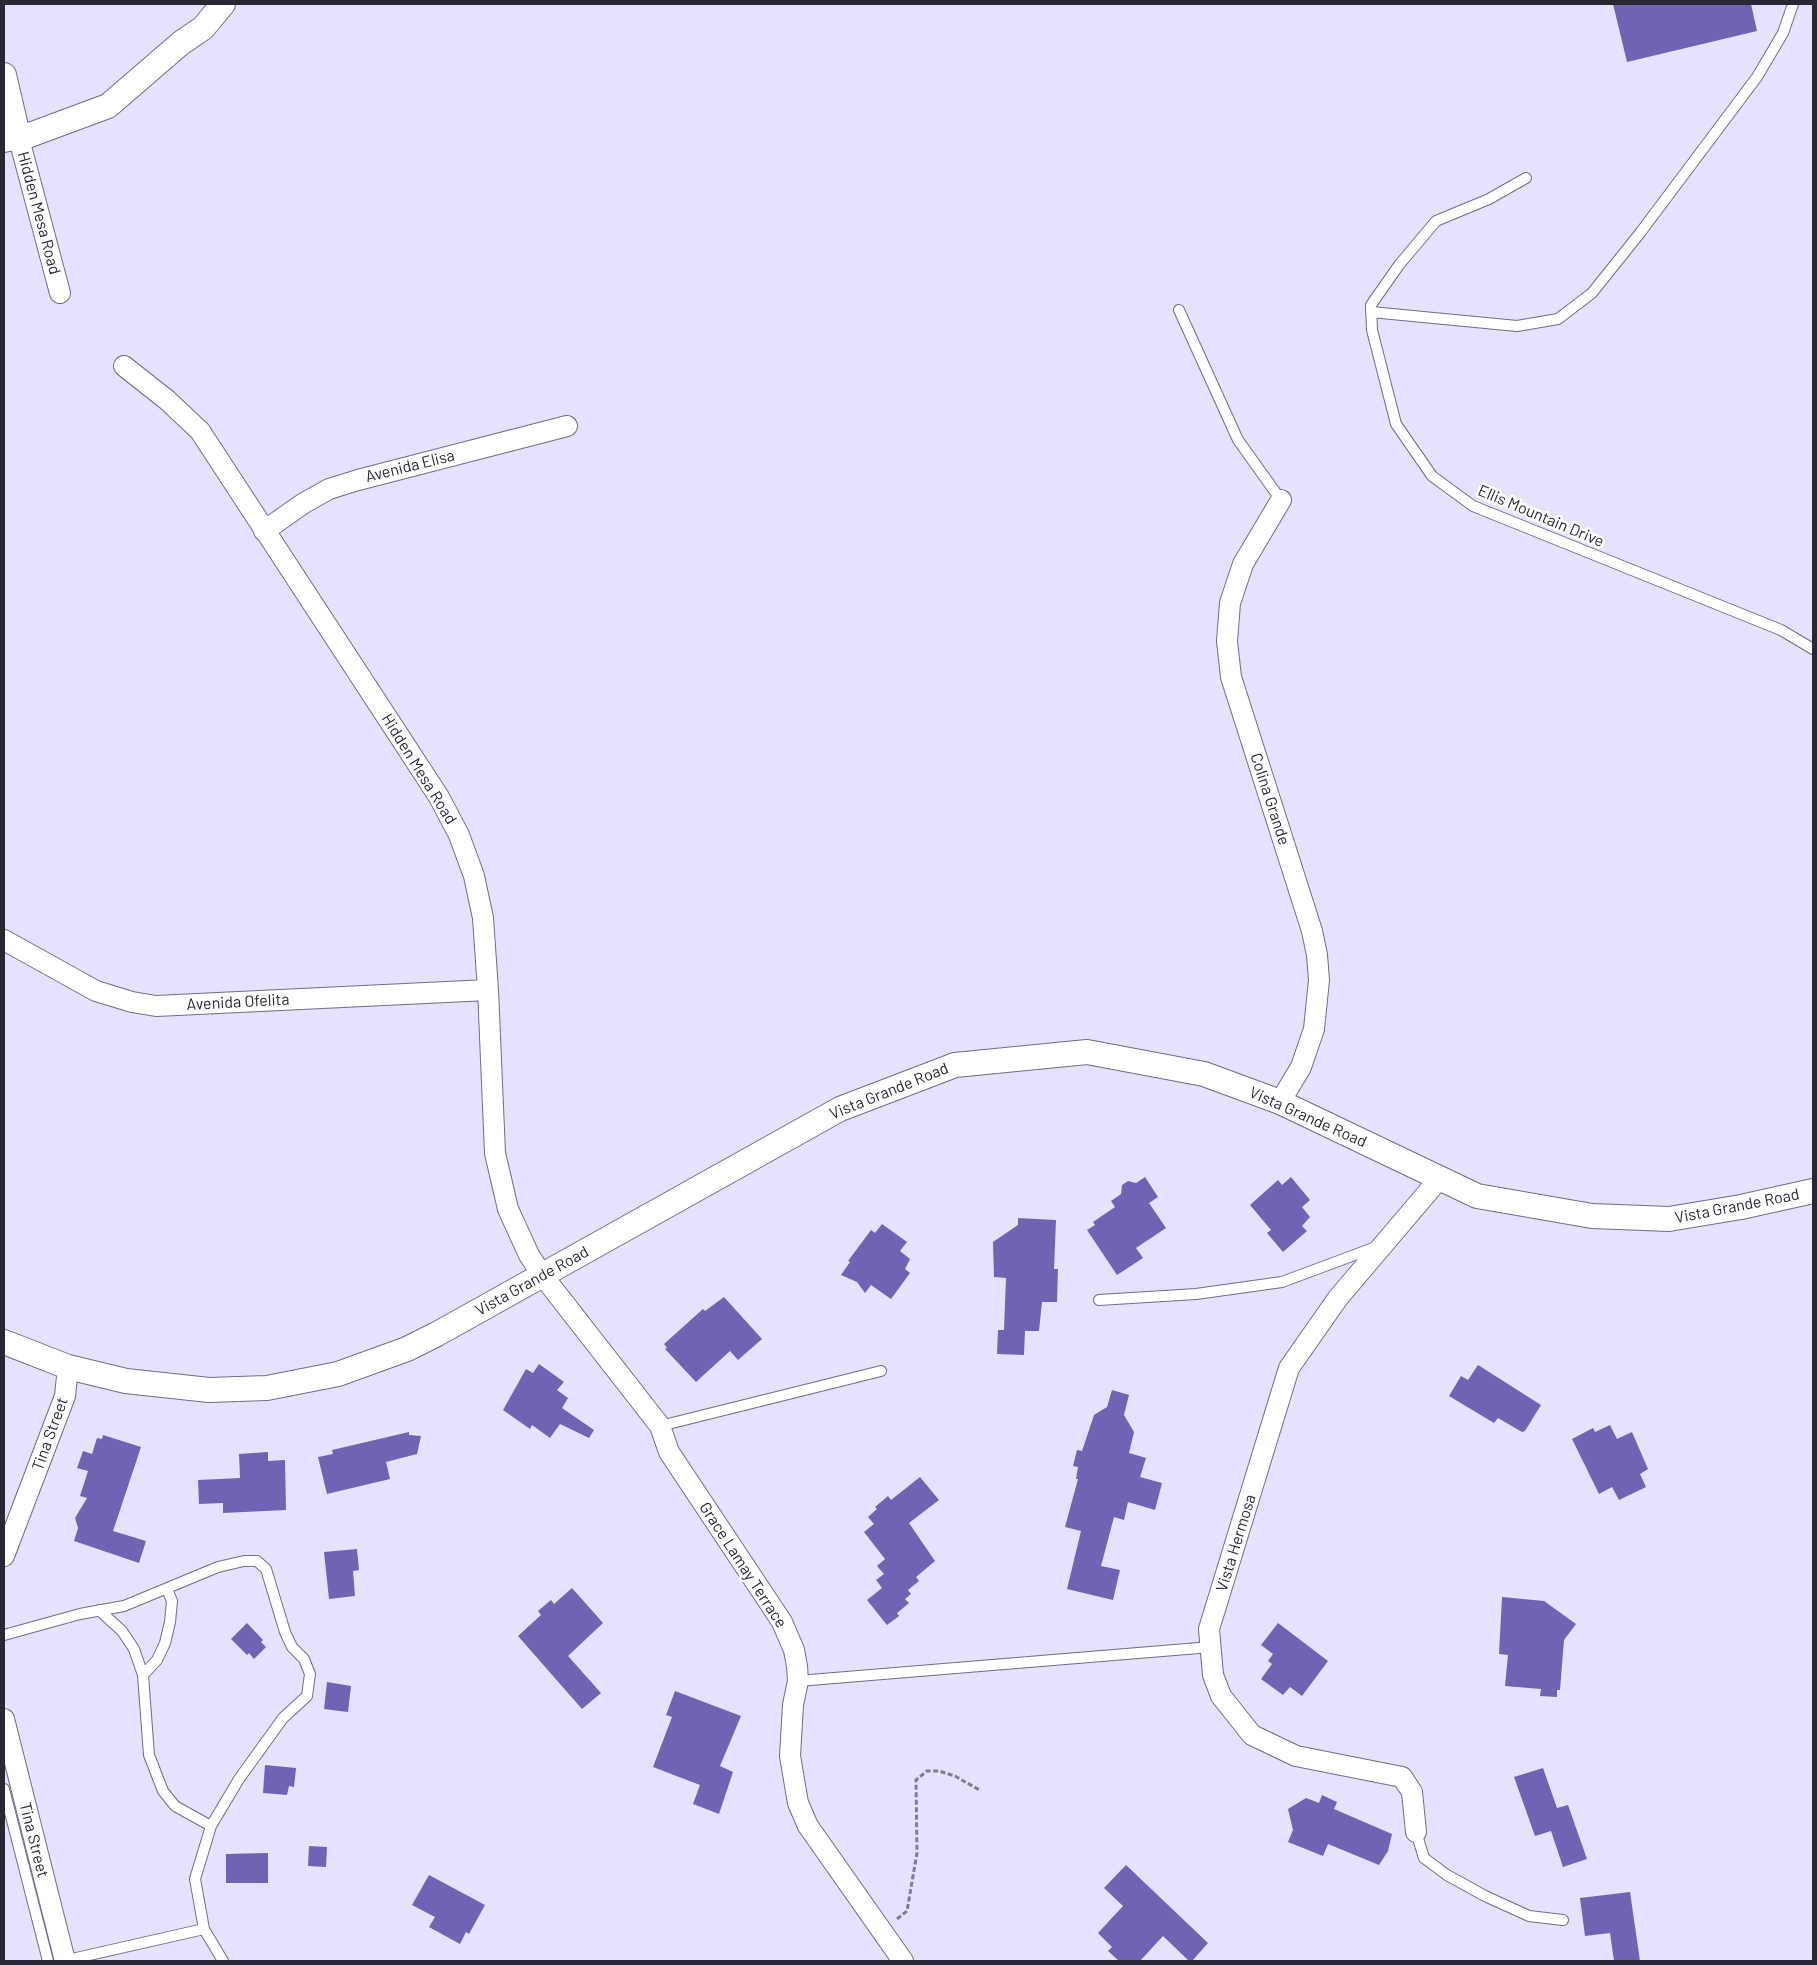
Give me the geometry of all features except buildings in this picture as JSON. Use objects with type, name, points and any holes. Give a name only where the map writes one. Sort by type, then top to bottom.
[{"type":"street","points":[[11,140],[108,106],[181,43],[203,28],[223,4]]},
{"type":"street","name":"Hidden Mesa Road","points":[[4,75],[11,140],[60,294]]},
{"type":"street","name":"Hidden Mesa Road","points":[[124,366],[167,400],[200,431],[439,796],[459,835],[479,897],[488,990],[495,1153],[500,1181],[518,1232],[543,1276]]},
{"type":"street","name":"Avenida Elisa","points":[[264,531],[304,503],[329,490],[358,480],[568,426]]},
{"type":"street","name":"Colina Grande","points":[[1280,1102],[1301,1067],[1314,1029],[1319,980],[1317,956],[1312,931],[1231,678],[1227,641],[1230,603],[1243,564],[1281,500]]},
{"type":"street","name":"Avenida Ofelita","points":[[4,940],[96,991],[132,1002],[156,1006],[488,990]]},
{"type":"street","name":"Vista Grande Road","points":[[4,1342],[68,1367],[126,1381],[209,1390],[267,1388],[338,1374],[407,1349],[543,1276],[840,1109],[955,1065],[1087,1052],[1204,1074],[1280,1102],[1477,1196],[1592,1216],[1669,1220],[1741,1208],[1813,1191]]},
{"type":"street","name":"Vista Hermosa","points":[[1416,1832],[1412,1792],[1402,1777],[1296,1756],[1252,1735],[1221,1696],[1213,1675],[1209,1629],[1289,1368],[1334,1303],[1439,1179]]},
{"type":"street","name":"Grace Lamay Terrace","points":[[543,1276],[660,1426],[669,1452],[782,1622],[794,1650],[798,1680],[790,1730],[790,1756],[798,1803],[808,1826],[903,1961]]},
{"type":"street","name":"Tina Street","points":[[4,1556],[65,1396],[68,1367]]},
{"type":"street","name":"Tina Street","points":[[4,1719],[64,1961]]},
{"type":"lane","points":[[1526,178],[1489,199],[1436,221],[1399,265],[1371,308],[1517,326],[1558,319],[1592,293],[1640,233],[1757,77],[1783,33],[1793,4]]},
{"type":"lane","name":"Ellis Mountain Drive","points":[[1371,308],[1372,330],[1396,424],[1432,476],[1473,506],[1781,630],[1813,649]]},
{"type":"lane","points":[[1179,310],[1238,440],[1281,500]]},
{"type":"lane","points":[[1098,1300],[1196,1294],[1282,1282],[1382,1245]]},
{"type":"lane","points":[[660,1426],[824,1387],[881,1371]]},
{"type":"lane","points":[[4,1635],[100,1610],[124,1606],[218,1566],[244,1561],[257,1561],[266,1569],[292,1647],[304,1659],[310,1674],[307,1696],[283,1718],[238,1779],[211,1826],[195,1879],[204,1929],[223,1961]]},
{"type":"lane","points":[[143,1675],[157,1660],[165,1643],[172,1601],[167,1589]]},
{"type":"lane","points":[[100,1610],[122,1631],[134,1649],[143,1675],[149,1755],[163,1791],[175,1806],[211,1826]]},
{"type":"lane","points":[[798,1680],[1210,1647]]},
{"type":"lane","points":[[4,1789],[48,1961]]},
{"type":"lane","points":[[1416,1832],[1424,1858],[1447,1875],[1485,1896],[1529,1916],[1563,1920]]},
{"type":"lane","points":[[64,1961],[204,1929]]},
{"type":"path","points":[[883,1931],[907,1911],[917,1853],[916,1780],[927,1771],[938,1771],[955,1776],[982,1791]]}]
